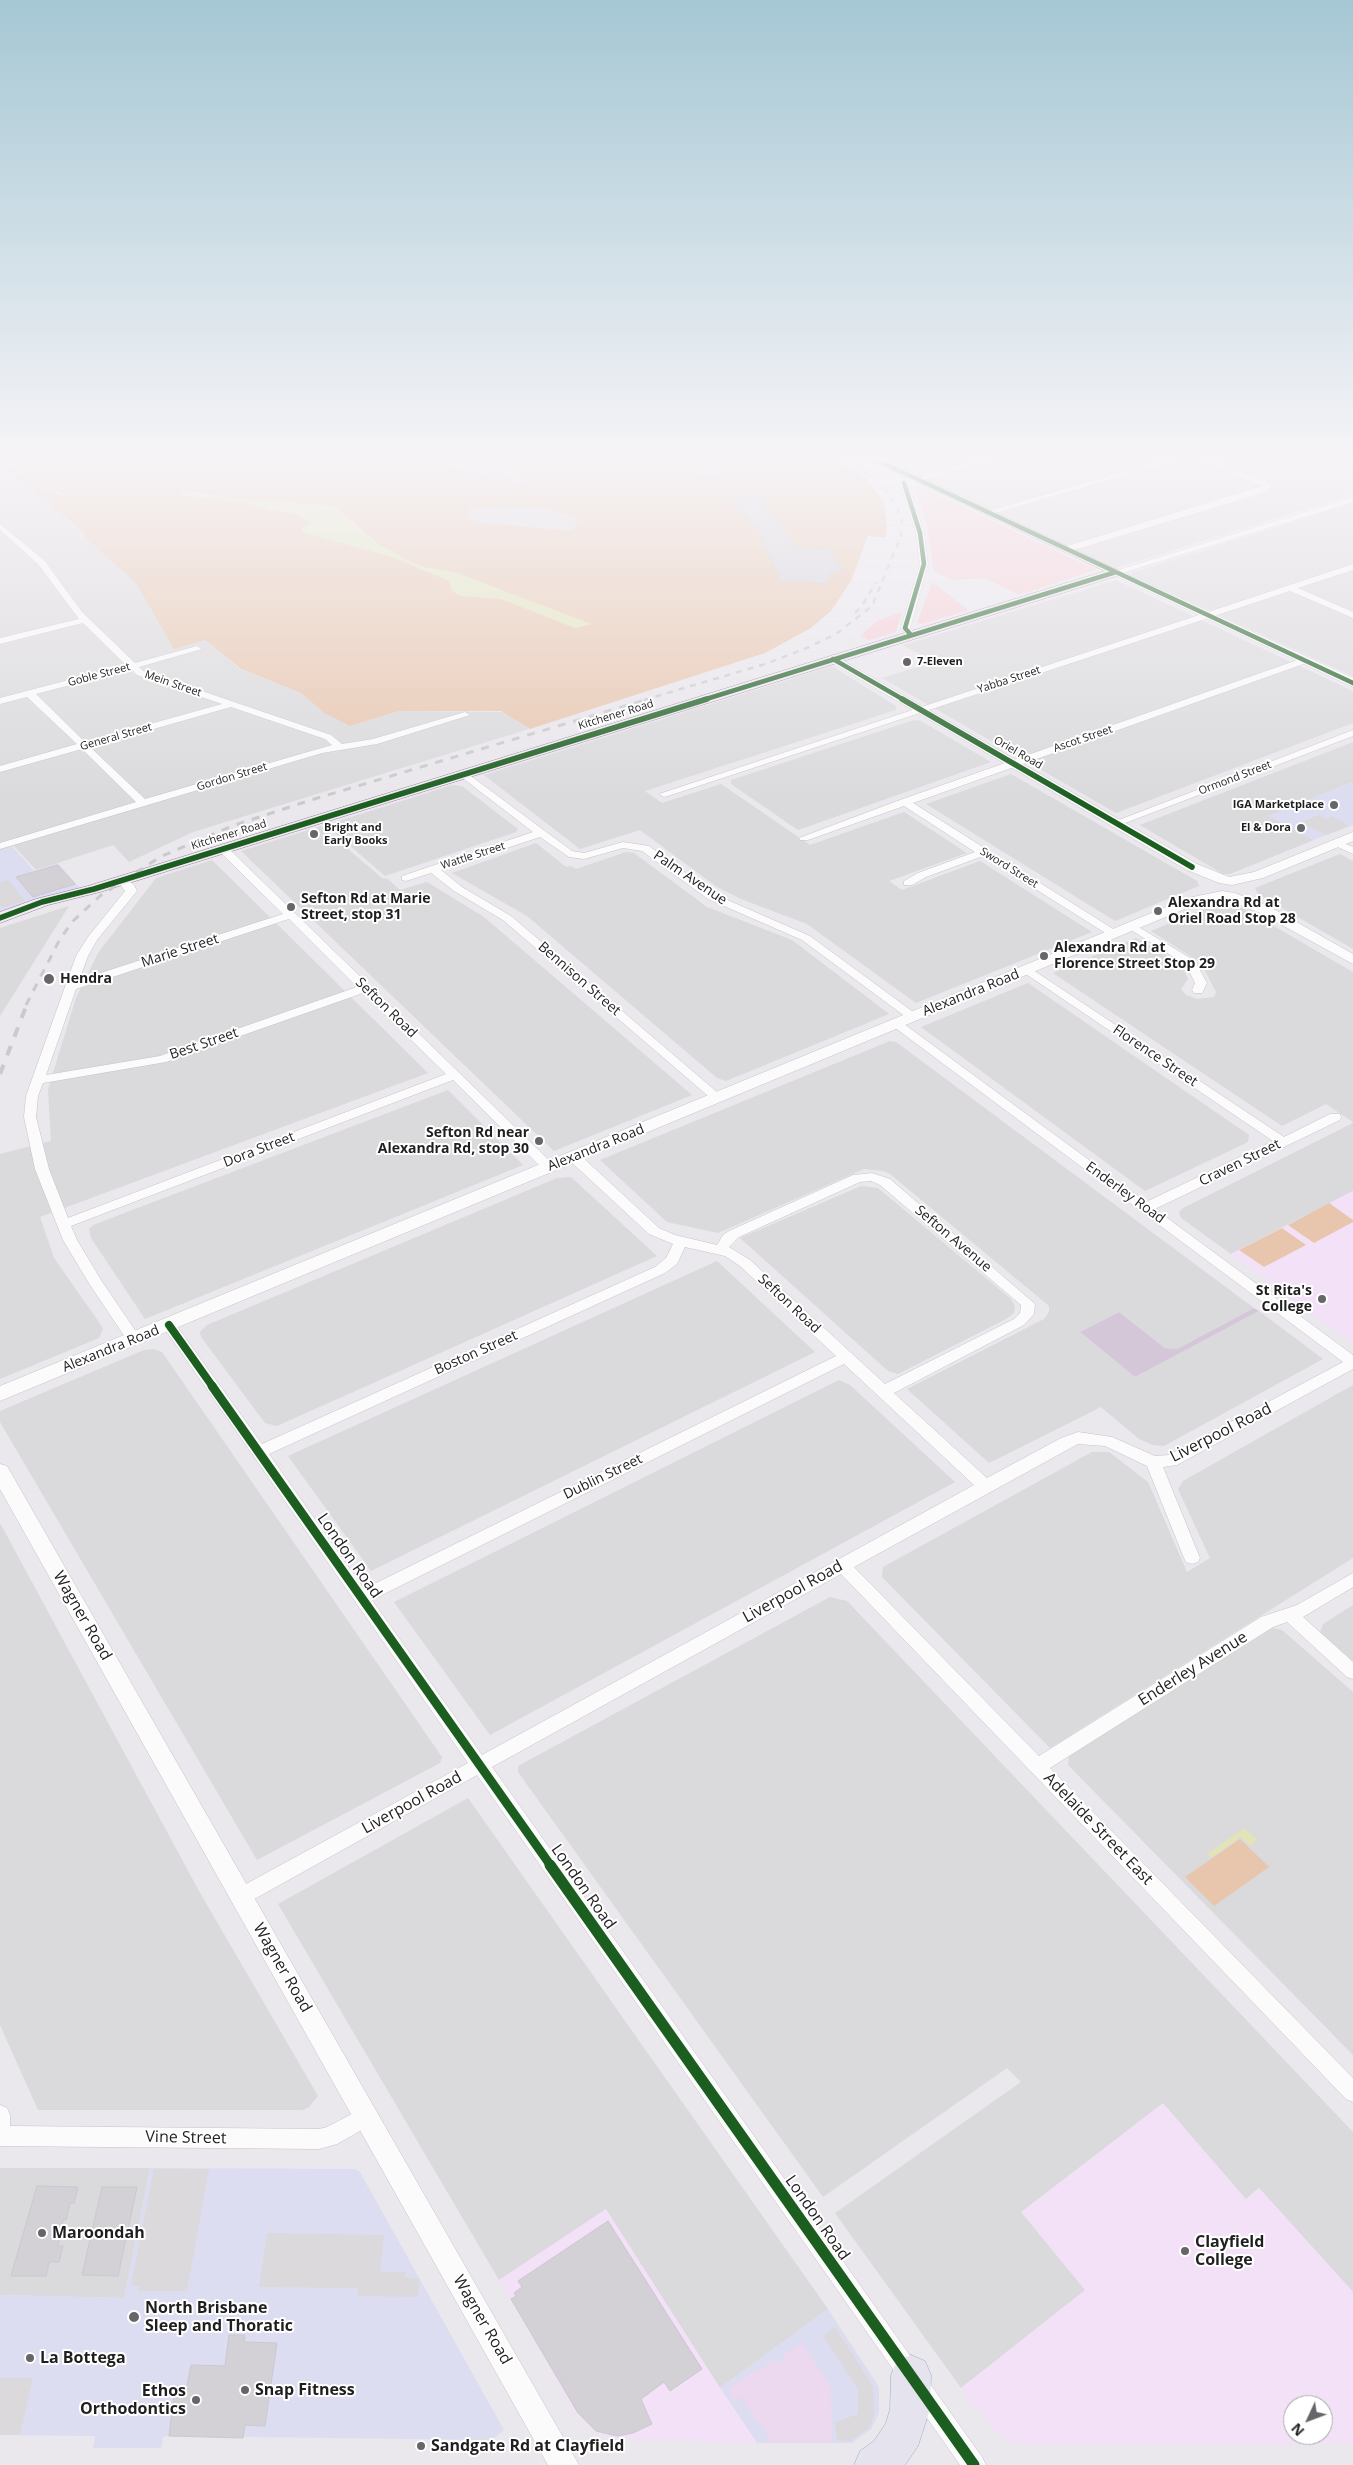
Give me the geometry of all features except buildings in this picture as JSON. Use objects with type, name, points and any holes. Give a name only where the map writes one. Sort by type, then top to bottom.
[{"type":"highway","points":[[874,2465],[888,2455],[904,2432],[910,2409],[911,2375]]},
{"type":"main road","name":"Kitchener Road","points":[[0,918],[45,906],[122,880],[1116,572]]},
{"type":"main road","points":[[854,671],[857,652]]},
{"type":"street","name":"Mein Street","points":[[48,571],[85,620],[132,667],[145,675],[328,737],[338,746]]},
{"type":"street","points":[[911,635],[905,628],[922,571]]},
{"type":"street","name":"Yabba Street","points":[[664,794],[1340,571]]},
{"type":"street","points":[[1116,572],[1353,683]]},
{"type":"street","points":[[1289,587],[1353,616]]},
{"type":"street","points":[[0,641],[85,620]]},
{"type":"street","name":"Goble Street","points":[[0,701],[197,649]]},
{"type":"street","name":"Oriel Road","points":[[833,659],[1353,960]]},
{"type":"street","name":"Ascot Street","points":[[804,838],[1306,660]]},
{"type":"street","points":[[30,694],[143,803]]},
{"type":"street","name":"General Street","points":[[0,770],[232,704]]},
{"type":"street","name":"Gordon Street","points":[[0,846],[338,746],[374,742],[464,715]]},
{"type":"street","name":"Ormond Street","points":[[1116,823],[1353,733]]},
{"type":"street","name":"Palm Avenue","points":[[464,774],[566,853],[584,856],[623,845],[645,848],[712,897],[806,938],[914,1017]]},
{"type":"street","name":"Sword Street","points":[[904,802],[1114,934]]},
{"type":"street","name":"Wattle Street","points":[[406,878],[541,834]]},
{"type":"street","name":"Alexandra Road","points":[[0,1394],[1353,836]]},
{"type":"street","points":[[1337,843],[1353,851]]},
{"type":"street","name":"Sefton Road","points":[[223,849],[549,1167]]},
{"type":"street","points":[[908,883],[922,875],[984,852]]},
{"type":"street","name":"Bennison Street","points":[[433,869],[458,889],[507,918],[718,1098]]},
{"type":"street","points":[[122,880],[130,886],[131,892],[86,948],[37,1080],[32,1096],[30,1117],[33,1137],[42,1169],[78,1256],[134,1339]]},
{"type":"street","name":"Marie Street","points":[[70,987],[290,915]]},
{"type":"street","points":[[1132,926],[1191,963],[1201,983],[1198,990]]},
{"type":"street","name":"Florence Street","points":[[1027,970],[1283,1142]]},
{"type":"street","name":"Best Street","points":[[37,1080],[162,1058],[365,988]]},
{"type":"street","name":"Enderley Road","points":[[896,1024],[1353,1362]]},
{"type":"street","name":"Dora Street","points":[[64,1224],[455,1075]]},
{"type":"street","name":"Craven Street","points":[[1145,1208],[1335,1117]]},
{"type":"street","name":"Sefton Road","points":[[574,1157],[654,1231],[682,1241],[721,1249],[735,1255],[984,1485]]},
{"type":"street","name":"Sefton Avenue","points":[[721,1249],[728,1238],[734,1234],[858,1178],[872,1177],[885,1182],[1028,1304],[1027,1314],[1019,1322],[883,1392]]},
{"type":"street","name":"Boston Street","points":[[259,1452],[660,1270],[672,1261],[682,1241]]},
{"type":"street","name":"London Road","points":[[169,1325],[974,2465]]},
{"type":"street","name":"Dublin Street","points":[[361,1598],[845,1357]]},
{"type":"street","name":"Liverpool Road","points":[[242,1896],[480,1766],[984,1485],[1066,1442],[1078,1438],[1106,1441],[1153,1462],[1172,1461],[1353,1362]]},
{"type":"street","points":[[1153,1462],[1192,1558]]},
{"type":"street","name":"Wagner Road","points":[[0,1471],[564,2465]]},
{"type":"street","name":"Adelaide Street East","points":[[842,1565],[1353,2092]]},
{"type":"street","name":"Enderley Avenue","points":[[1037,1767],[1267,1622],[1303,1610],[1353,1579]]},
{"type":"street","points":[[1290,1615],[1353,1672]]},
{"type":"street","points":[[0,2115],[0,2124]]},
{"type":"street","name":"Vine Street","points":[[0,2136],[318,2139],[330,2136],[367,2116]]},
{"type":"shaded area","points":[[0,571],[131,571],[205,640],[240,669],[301,693],[324,713],[350,726],[399,711],[504,712],[529,729],[193,832],[129,862],[113,845],[36,870],[14,846],[0,851]]},
{"type":"shaded area","points":[[123,571],[855,571],[851,581],[831,611],[811,628],[765,653],[530,729],[501,711],[399,711],[350,726],[324,713],[301,693],[241,669],[205,640],[174,649],[136,583]]},
{"type":"shaded area","points":[[425,571],[454,572],[592,624],[575,628],[501,599],[460,596],[452,591],[449,581]]},
{"type":"shaded area","points":[[934,571],[1092,571],[1019,595],[984,578],[952,580]]},
{"type":"shaded area","points":[[1137,571],[1353,571],[1353,676],[1128,574]]},
{"type":"shaded area","points":[[1116,580],[1353,691],[1353,723],[1116,813],[882,678],[934,662],[903,645]]},
{"type":"shaded area","points":[[932,582],[969,610],[923,624],[917,623]]},
{"type":"shaded area","points":[[902,612],[896,632],[869,640],[860,636],[877,621]]},
{"type":"shaded area","points":[[832,666],[896,706],[896,710],[645,791],[662,803],[721,784],[810,845],[904,812],[967,853],[889,881],[902,890],[980,861],[1092,932],[916,1003],[807,924],[741,899],[717,887],[640,830],[580,849],[484,775]]},
{"type":"shaded area","points":[[914,720],[921,721],[991,762],[798,830],[731,784],[731,780]]},
{"type":"shaded area","points":[[1353,742],[1353,784],[1350,783],[1269,816],[1314,840],[1230,874],[1223,874],[1140,825]]},
{"type":"shaded area","points":[[1011,774],[1197,881],[1199,886],[1115,921],[926,804]]},
{"type":"shaded area","points":[[1350,783],[1353,784],[1353,825],[1314,840],[1268,816]]},
{"type":"shaded area","points":[[452,785],[462,786],[518,829],[516,832],[385,876],[326,825]]},
{"type":"shaded area","points":[[1319,815],[1326,819],[1332,816],[1349,826],[1326,835],[1301,822]]},
{"type":"shaded area","points":[[321,826],[382,878],[388,879],[400,890],[427,882],[484,917],[692,1095],[554,1151],[241,851]]},
{"type":"shaded area","points":[[536,843],[566,867],[571,866],[576,869],[626,852],[634,853],[707,907],[792,940],[889,1014],[726,1081],[717,1078],[527,916],[452,873]]},
{"type":"shaded area","points":[[13,847],[34,871],[57,863],[80,888],[0,912],[0,851]]},
{"type":"shaded area","points":[[1340,854],[1353,861],[1353,949],[1258,894],[1255,888]]},
{"type":"shaded area","points":[[212,860],[428,1073],[40,1217],[54,1258],[103,1328],[99,1338],[0,1379],[0,1154],[51,1141],[48,1089],[76,998],[98,953],[156,878]]},
{"type":"shaded area","points":[[8,880],[25,901],[2,908],[0,905],[0,882]]},
{"type":"shaded area","points":[[1220,902],[1236,904],[1353,972],[1353,1122],[1326,1104],[1282,1126],[1053,973],[1136,938],[1181,964],[1188,979],[1181,989],[1186,995],[1197,999],[1214,997],[1216,992],[1201,963],[1151,931]]},
{"type":"shaded area","points":[[69,906],[0,1016],[0,928]]},
{"type":"shaded area","points":[[1028,983],[1249,1135],[1248,1142],[1145,1191],[921,1027]]},
{"type":"shaded area","points":[[890,1041],[896,1042],[1254,1308],[1177,1349],[1165,1348],[1119,1312],[1080,1332],[1135,1377],[1259,1311],[1323,1359],[1164,1446],[1153,1445],[1139,1439],[1101,1407],[989,1463],[907,1389],[1044,1319],[1049,1312],[1049,1306],[890,1174],[883,1171],[864,1169],[718,1233],[667,1222],[600,1160]]},
{"type":"shaded area","points":[[448,1090],[523,1165],[145,1319],[91,1238],[89,1229],[93,1225]]},
{"type":"shaded area","points":[[1353,1123],[1353,1191],[1231,1254],[1181,1218],[1179,1212],[1183,1208]]},
{"type":"shaded area","points":[[571,1177],[657,1256],[277,1426],[265,1423],[201,1337],[200,1332],[207,1325],[557,1178]]},
{"type":"shaded area","points":[[861,1186],[878,1188],[1011,1299],[1015,1306],[1014,1313],[1006,1319],[898,1374],[888,1371],[740,1238]]},
{"type":"shaded area","name":"St Rita's College","points":[[1353,1191],[1353,1343],[1231,1254]]},
{"type":"shaded area","points":[[1329,1203],[1353,1220],[1353,1222],[1314,1243],[1288,1225]]},
{"type":"shaded area","points":[[1282,1228],[1306,1245],[1264,1267],[1239,1250]]},
{"type":"shaded area","points":[[717,1261],[815,1352],[371,1571],[288,1456]]},
{"type":"shaded area","points":[[1254,1308],[1259,1311],[1135,1377],[1080,1332],[1119,1312],[1165,1348],[1177,1349]]},
{"type":"shaded area","points":[[154,1349],[162,1352],[442,1757],[440,1763],[257,1860],[0,1422],[0,1411],[144,1350]]},
{"type":"shaded area","points":[[839,1380],[850,1385],[955,1482],[490,1735],[394,1602]]},
{"type":"shaded area","points":[[1353,1385],[1353,1558],[1050,1748],[882,1577],[883,1567],[1092,1452],[1109,1452],[1148,1482],[1187,1572],[1210,1558],[1178,1489],[1183,1481]]},
{"type":"shaded area","points":[[0,1523],[199,1891],[318,2096],[309,2107],[303,2110],[38,2110],[0,2025]]},
{"type":"shaded area","points":[[830,1597],[847,1601],[1353,2132],[1353,2292],[1259,2188],[1246,2199],[1022,2212],[1086,2290],[961,2388],[835,2213],[1021,2082],[1007,2068],[823,2197],[518,1772],[518,1766]]},
{"type":"shaded area","points":[[1353,1605],[1353,1661],[1320,1633],[1323,1624]]},
{"type":"shaded area","points":[[1272,1628],[1282,1630],[1353,1692],[1353,2055],[1068,1765],[1069,1756]]},
{"type":"shaded area","points":[[468,1798],[828,2309],[720,2388],[606,2210],[499,2280],[278,1904]]},
{"type":"shaded area","points":[[1244,1828],[1258,1840],[1250,1846],[1241,1837],[1211,1858],[1207,1854]]},
{"type":"shaded area","points":[[1240,1839],[1269,1867],[1214,1906],[1185,1877]]},
{"type":"shaded area","name":"Clayfield College","points":[[1163,2103],[1246,2199],[1259,2188],[1353,2292],[1353,2444],[1333,2444],[1333,2395],[1283,2395],[1283,2444],[1010,2444],[989,2425],[961,2388],[1085,2290],[1021,2212]]},
{"type":"shaded area","points":[[0,2168],[150,2168],[124,2298],[0,2295]]},
{"type":"shaded area","points":[[150,2168],[355,2169],[360,2172],[504,2430],[492,2440],[169,2436],[163,2437],[161,2448],[93,2448],[95,2436],[0,2435],[0,2295],[124,2298]]},
{"type":"shaded area","points":[[154,2169],[209,2169],[187,2291],[139,2291],[139,2286],[131,2285]]},
{"type":"shaded area","points":[[606,2209],[757,2443],[613,2439],[593,2431],[576,2414],[499,2280]]},
{"type":"shaded area","points":[[267,2233],[384,2235],[380,2272],[406,2272],[405,2278],[419,2279],[418,2297],[357,2296],[358,2288],[259,2287]]},
{"type":"shaded area","points":[[828,2309],[879,2387],[879,2413],[871,2429],[852,2443],[757,2443],[720,2388]]},
{"type":"shaded area","points":[[835,2327],[873,2386],[874,2415],[869,2428],[850,2441],[837,2440],[835,2422],[858,2414],[858,2389],[823,2336]]},
{"type":"shaded area","points":[[802,2343],[831,2387],[832,2442],[770,2442],[761,2422],[756,2421],[741,2397],[735,2401],[728,2389],[758,2369],[759,2371],[767,2366],[767,2361],[785,2361],[784,2354]]},
{"type":"shaded area","points":[[0,2378],[33,2378],[20,2435],[0,2435]]},
{"type":"railway","points":[[644,700],[765,664],[807,648],[836,634],[872,606],[886,571]]},
{"type":"railway","points":[[855,613],[862,606],[876,582]]},
{"type":"railway","points":[[26,1005],[60,939],[73,921],[100,896],[160,857],[232,826],[311,800],[648,699]]},
{"type":"railway","points":[[0,1074],[27,1004]]},
{"type":"cycle path","points":[[911,635],[905,628],[922,571]]},
{"type":"cycle path","points":[[1114,571],[1353,683]]},
{"type":"cycle path","points":[[0,918],[42,902],[94,889],[1116,572]]},
{"type":"cycle path","points":[[833,659],[1192,867]]},
{"type":"cycle path","points":[[169,1325],[974,2465]]},
{"type":"place","name":"7-Eleven","points":[[907,662]]},
{"type":"place","name":"IGA Marketplace","points":[[1334,805]]},
{"type":"place","name":"El & Dora","points":[[1301,828]]},
{"type":"place","name":"Bright and Early Books","points":[[314,834]]},
{"type":"place","name":"Sefton Rd at Marie Street, stop 31","points":[[291,907]]},
{"type":"place","name":"Alexandra Rd at Oriel Road Stop 28","points":[[1158,911]]},
{"type":"place","name":"Alexandra Rd at Florence Street Stop 29","points":[[1044,956]]},
{"type":"place","name":"Hendra","points":[[49,979]]},
{"type":"place","name":"Sefton Rd near Alexandra Rd, stop 30","points":[[539,1141]]},
{"type":"place","name":"St Rita's College","points":[[1322,1299]]},
{"type":"place","name":"Maroondah","points":[[42,2233]]},
{"type":"place","name":"Clayfield College","points":[[1185,2251]]},
{"type":"place","name":"North Brisbane Sleep and Thoratic","points":[[134,2317]]},
{"type":"place","name":"La Bottega","points":[[30,2358]]},
{"type":"place","name":"Snap Fitness","points":[[245,2390]]},
{"type":"place","name":"Ethos Orthodontics","points":[[196,2400]]},
{"type":"place","name":"Sandgate Rd at Clayfield","points":[[421,2446]]}]
